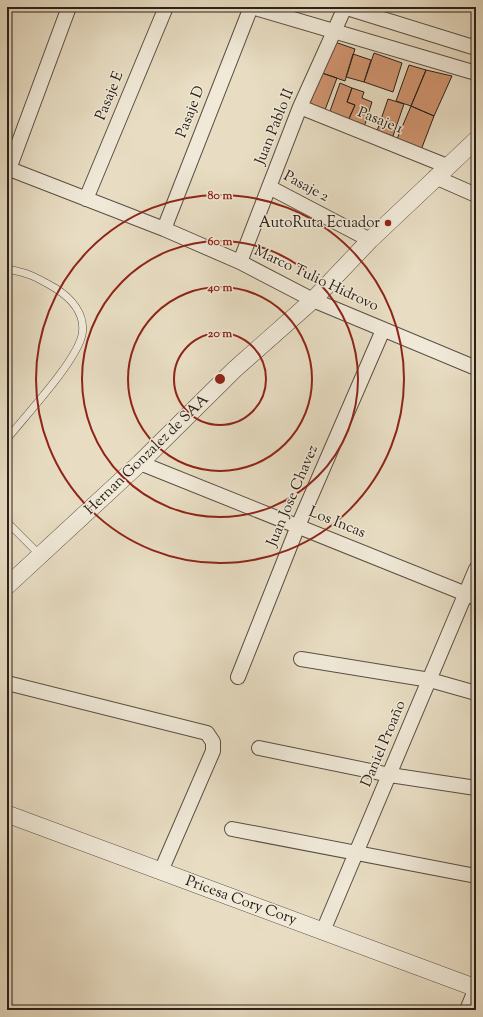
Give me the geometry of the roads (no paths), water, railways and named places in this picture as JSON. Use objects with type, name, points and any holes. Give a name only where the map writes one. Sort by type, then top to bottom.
[{"type":"street","points":[[8,168],[70,7]]},
{"type":"street","name":"Pasaje E","points":[[86,199],[166,7]]},
{"type":"street","points":[[251,7],[476,73]]},
{"type":"street","name":"Pasaje D","points":[[164,229],[251,7]]},
{"type":"street","points":[[345,7],[476,48]]},
{"type":"street","name":"Juan Pablo II","points":[[240,262],[300,108],[345,7]]},
{"type":"street","name":"Pasaje 1","points":[[300,108],[441,172],[476,195]]},
{"type":"street","name":"Hernan Gonzalez de SAA","points":[[7,586],[140,464],[235,369],[313,300],[370,240],[476,140]]},
{"type":"street","name":"Marco Tulio Hidrovo","points":[[8,168],[164,229],[240,262],[313,300],[476,368]]},
{"type":"street","name":"Pasaje 2","points":[[269,186],[370,240]]},
{"type":"street","name":"Juan Jose Chavez","points":[[238,678],[298,526],[383,330]]},
{"type":"street","name":"Los Incas","points":[[140,464],[471,596]]},
{"type":"street","name":"Daniel Proaño","points":[[323,931],[430,680],[471,596],[476,569]]},
{"type":"street","points":[[301,659],[430,680],[476,693]]},
{"type":"street","points":[[7,684],[207,733],[213,742],[213,751],[161,871]]},
{"type":"street","points":[[259,748],[390,774],[476,788]]},
{"type":"street","name":"Pricesa Cory Cory","points":[[7,814],[476,988]]},
{"type":"street","points":[[232,829],[476,876]]},
{"type":"street","points":[[467,1010],[476,988]]},
{"type":"lane","points":[[7,269],[27,272],[67,295],[80,313],[82,334],[70,360],[7,439]]},
{"type":"lane","points":[[7,522],[40,555]]},
{"type":"place","name":"AutoRuta Ecuador","points":[[388,223]]}]
